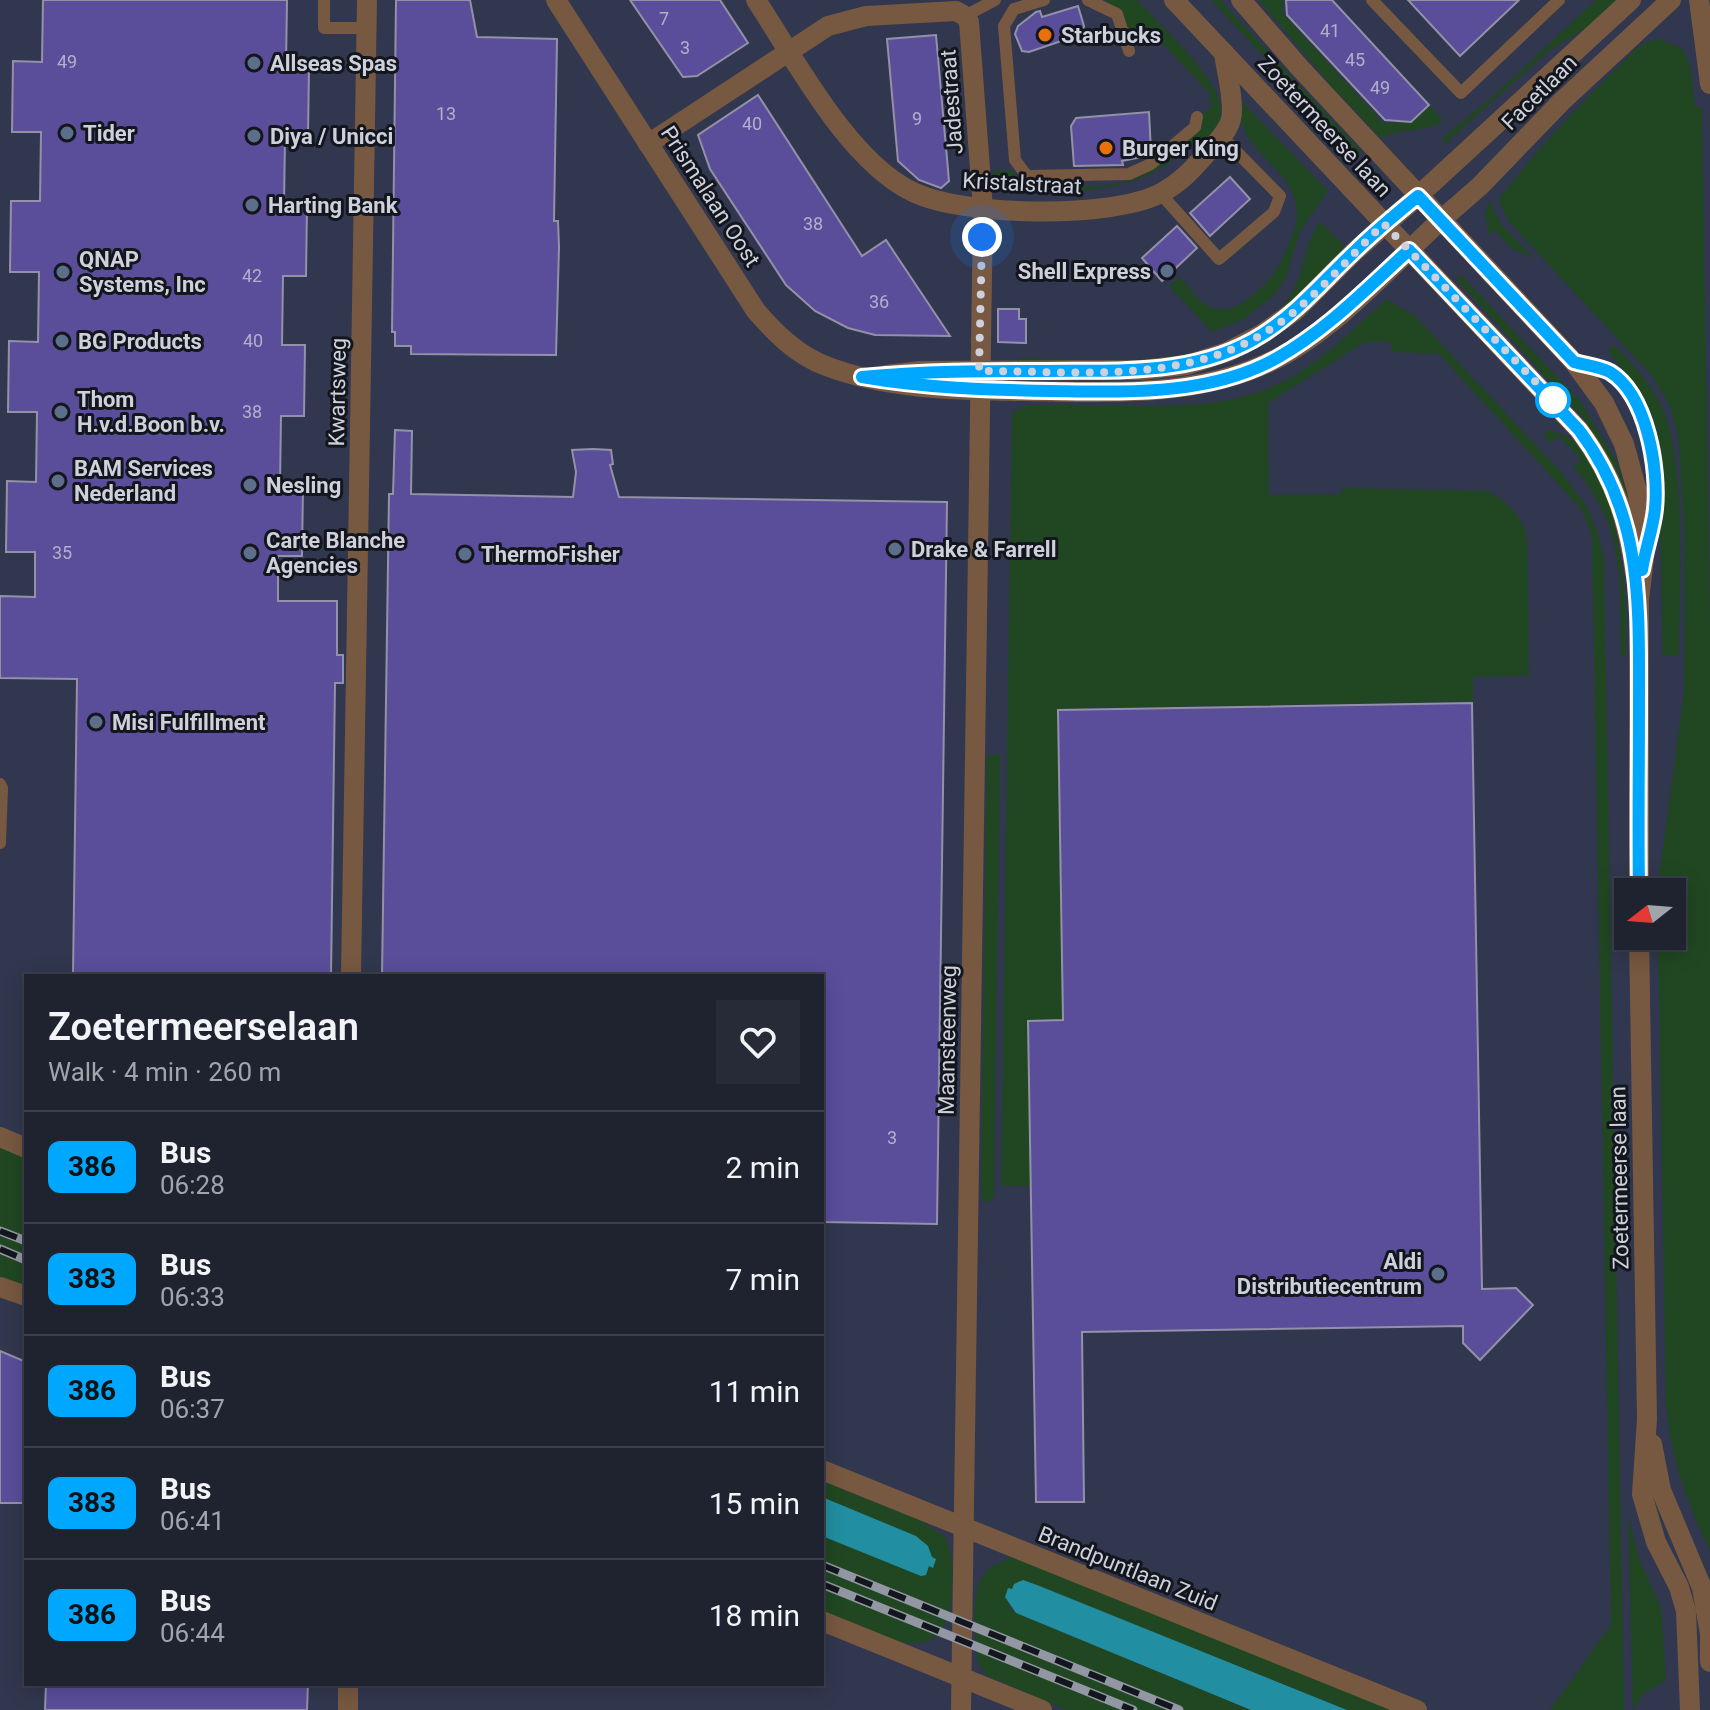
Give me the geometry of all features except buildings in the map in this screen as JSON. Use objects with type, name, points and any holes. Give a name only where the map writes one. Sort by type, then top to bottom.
[{"type":"street","name":"Kwartsweg","points":[[351,974],[367,0]]},
{"type":"street","name":"Prismalaan Oost","points":[[556,0],[756,311],[775,333],[797,351],[825,366],[862,377],[920,371],[979,381],[1141,393],[1191,386],[1239,374],[1275,359],[1316,334],[1409,250]]},
{"type":"street","name":"Kristalstraat","points":[[756,0],[855,147],[884,173],[912,192],[983,209],[1096,210],[1160,193],[1185,177],[1222,137]]},
{"type":"street","name":"Zoetermeerse laan","points":[[1174,0],[1554,401],[1602,460],[1619,501],[1631,543],[1639,600]]},
{"type":"street","name":"Zoetermeerse laan","points":[[1241,0],[1418,196],[1574,362],[1604,403],[1624,444],[1646,541],[1639,600],[1639,878]]},
{"type":"street","name":"Facetlaan","points":[[1384,224],[1631,0]]},
{"type":"street","name":"Facetlaan","points":[[1409,250],[1480,186],[1561,102],[1671,0]]},
{"type":"street","points":[[1699,0],[1710,84]]},
{"type":"street","points":[[648,144],[828,26],[848,19],[956,11],[965,16]]},
{"type":"street","name":"Jadestraat","points":[[965,16],[971,41],[983,209],[979,381]]},
{"type":"street","points":[[1222,137],[1231,118],[1224,53]]},
{"type":"street","name":"Prismalaan Oost","points":[[979,381],[1187,365],[1227,352],[1262,334],[1296,310],[1384,224]]},
{"type":"street","name":"Maansteenweg","points":[[961,1710],[979,381]]},
{"type":"street","name":"Zoetermeerse laan","points":[[1639,950],[1647,1419],[1642,1494],[1656,1542],[1679,1587],[1686,1611],[1690,1710]]},
{"type":"street","points":[[0,1137],[24,1147]]},
{"type":"street","points":[[0,1287],[24,1295]]},
{"type":"street","name":"Zoetermeerse laan","points":[[1647,1419],[1661,1490],[1702,1588],[1710,1634],[1710,1662]]},
{"type":"street","name":"Brandpuntlaan Zuid","points":[[824,1471],[1417,1710]]},
{"type":"street","points":[[824,1622],[1042,1710]]},
{"type":"street","points":[[348,1686],[348,1710]]},
{"type":"lane","points":[[324,0],[324,28],[367,28]]},
{"type":"lane","points":[[965,16],[995,0]]},
{"type":"lane","points":[[1044,0],[1014,9],[1004,26],[1015,160],[1027,176],[1129,174],[1151,164],[1195,127],[1197,117]]},
{"type":"lane","points":[[1088,0],[1117,14],[1129,51]]},
{"type":"lane","points":[[1372,0],[1461,93],[1559,0]]},
{"type":"lane","points":[[1160,193],[1219,259],[1274,212],[1280,196],[1222,137]]},
{"type":"lane","name":"Zoetermeerse laan","points":[[1574,362],[1609,372],[1628,388],[1641,410],[1648,438],[1655,510],[1646,541]]},
{"type":"lane","points":[[0,784],[0,843]]},
{"type":"shaded area","points":[[0,0],[1710,0],[1710,1710],[0,1710]]},
{"type":"green space","points":[[1105,0],[1137,0],[1188,53],[1212,85],[1219,100],[1221,113],[1216,126],[1202,145],[1197,140],[1151,173],[1128,182],[1081,190],[1000,190],[992,171],[1012,170],[1028,182],[1065,182],[1080,186],[1100,186],[1134,178],[1162,162],[1203,126],[1201,116],[1213,105],[1208,99],[1211,95],[1146,26],[1131,38],[1120,11]]},
{"type":"green space","points":[[1211,0],[1220,0],[1362,152],[1357,157]]},
{"type":"green space","points":[[1259,0],[1283,0],[1283,14],[1383,123],[1411,123],[1430,106],[1443,121],[1382,139],[1334,89]]},
{"type":"green space","points":[[1596,0],[1621,0],[1586,28],[1550,50],[1445,144],[1442,138],[1489,100]]},
{"type":"green space","points":[[1660,39],[1684,50],[1691,70],[1695,107],[1702,108],[1710,626],[1710,1551],[1681,1480],[1666,1406],[1658,950],[1686,950],[1686,878],[1659,878],[1684,692],[1685,542],[1678,435],[1670,406],[1653,377],[1509,222],[1498,200],[1582,103],[1646,42]]},
{"type":"green space","points":[[1241,101],[1328,191],[1300,231],[1286,277],[1275,294],[1244,319],[1212,332],[1169,286],[1180,277],[1200,300],[1212,308],[1227,309],[1241,304],[1260,289],[1277,268],[1291,239],[1297,216],[1294,197],[1286,181],[1249,139],[1242,122]]},
{"type":"green space","points":[[1489,201],[1502,225],[1534,258],[1511,248],[1495,230],[1489,235],[1485,214]]},
{"type":"green space","points":[[1320,222],[1344,246],[1341,255],[1302,294],[1269,321],[1237,341],[1206,354],[1140,367],[1016,365],[1018,358],[1126,360],[1164,357],[1237,339],[1267,321],[1290,296]]},
{"type":"green space","points":[[1461,275],[1580,401],[1615,458],[1630,500],[1627,503],[1586,421],[1456,279]]},
{"type":"green space","points":[[1387,299],[1416,317],[1560,471],[1586,505],[1604,558],[1624,1710],[1550,1710],[1611,1625],[1592,535],[1581,509],[1439,354],[1393,352],[1390,342],[1365,342],[1268,403],[1269,495],[1341,494],[1342,488],[1486,491],[1499,498],[1517,515],[1527,536],[1529,676],[1473,677],[1473,701],[1057,709],[1062,1019],[1028,1020],[1030,1186],[1001,1186],[1012,413],[1027,406],[1174,406],[1206,403],[1268,389],[1309,366]]},
{"type":"green space","points":[[1615,345],[1651,387],[1669,427],[1675,457],[1680,526],[1679,655],[1663,655],[1658,445],[1639,391],[1608,351]]},
{"type":"green space","points":[[1550,430],[1572,440],[1588,459],[1611,511],[1623,572],[1626,656],[1621,656],[1619,578],[1611,533],[1603,511],[1573,467],[1581,459],[1558,436],[1550,443],[1543,435]]},
{"type":"green space","points":[[1000,754],[994,1197],[987,1203],[981,1194],[987,755]]},
{"type":"green space","points":[[0,1148],[24,1157],[24,1175],[20,1183],[24,1186],[24,1287],[0,1278]]},
{"type":"green space","points":[[824,1482],[919,1520],[944,1536],[948,1543],[951,1598],[946,1623],[935,1637],[919,1643],[900,1642],[859,1629],[824,1613]]},
{"type":"green space","points":[[1628,1516],[1639,1558],[1661,1608],[1666,1680],[1643,1694],[1633,1710]]},
{"type":"green space","points":[[1011,1557],[1024,1559],[1397,1710],[1347,1710],[1023,1580],[1008,1598],[1011,1609],[1016,1613],[1251,1710],[1066,1710],[986,1675],[978,1663],[974,1611],[978,1584],[989,1568]]},
{"type":"water","points":[[824,1498],[916,1536],[928,1546],[936,1559],[933,1568],[929,1566],[926,1575],[921,1576],[824,1537]]},
{"type":"water","points":[[1023,1580],[1347,1710],[1251,1710],[1016,1613],[1005,1597],[1008,1588],[1012,1589],[1014,1584]]},
{"type":"railway","points":[[0,1231],[24,1240]]},
{"type":"railway","points":[[0,1249],[24,1259]]},
{"type":"railway","points":[[824,1566],[1179,1710]]},
{"type":"railway","points":[[824,1585],[1133,1710]]},
{"type":"bus line","name":"386","points":[[1639,878],[1639,600],[1631,543],[1619,501],[1602,460],[1579,430],[1409,250],[1316,334],[1275,359],[1239,374],[1191,386],[1141,393],[979,390],[920,387],[862,377],[920,371],[1142,370],[1187,365],[1227,352],[1262,334],[1296,310],[1354,252],[1418,196],[1574,362],[1609,372],[1628,388],[1641,410],[1654,479],[1655,510],[1642,570]]},
{"type":"place","name":"Starbucks","points":[[1045,35]]},
{"type":"place","name":"Allseas Spas","points":[[254,63]]},
{"type":"place","name":"Tider","points":[[67,133]]},
{"type":"place","name":"Diya / Unicci","points":[[254,136]]},
{"type":"place","name":"Burger King","points":[[1106,148]]},
{"type":"place","name":"Harting Bank","points":[[252,205]]},
{"type":"place","name":"Shell Express","points":[[1167,271]]},
{"type":"place","name":"QNAP Systems, Inc","points":[[63,272]]},
{"type":"place","name":"BG Products","points":[[62,341]]},
{"type":"place","name":"Thom H.v.d.Boon b.v.","points":[[61,412]]},
{"type":"place","name":"BAM Services Nederland","points":[[58,481]]},
{"type":"place","name":"Nesling","points":[[250,485]]},
{"type":"place","name":"Drake & Farrell","points":[[895,549]]},
{"type":"place","name":"Carte Blanche Agencies","points":[[250,553]]},
{"type":"place","name":"ThermoFisher","points":[[465,554]]},
{"type":"place","name":"Misi Fulfillment","points":[[96,722]]},
{"type":"place","name":"Aldi Distributiecentrum","points":[[1438,1274]]},
{"type":"route","points":[[982,237],[979,371],[1142,370],[1187,365],[1227,352],[1262,334],[1296,310],[1384,224],[1553,400]]}]
